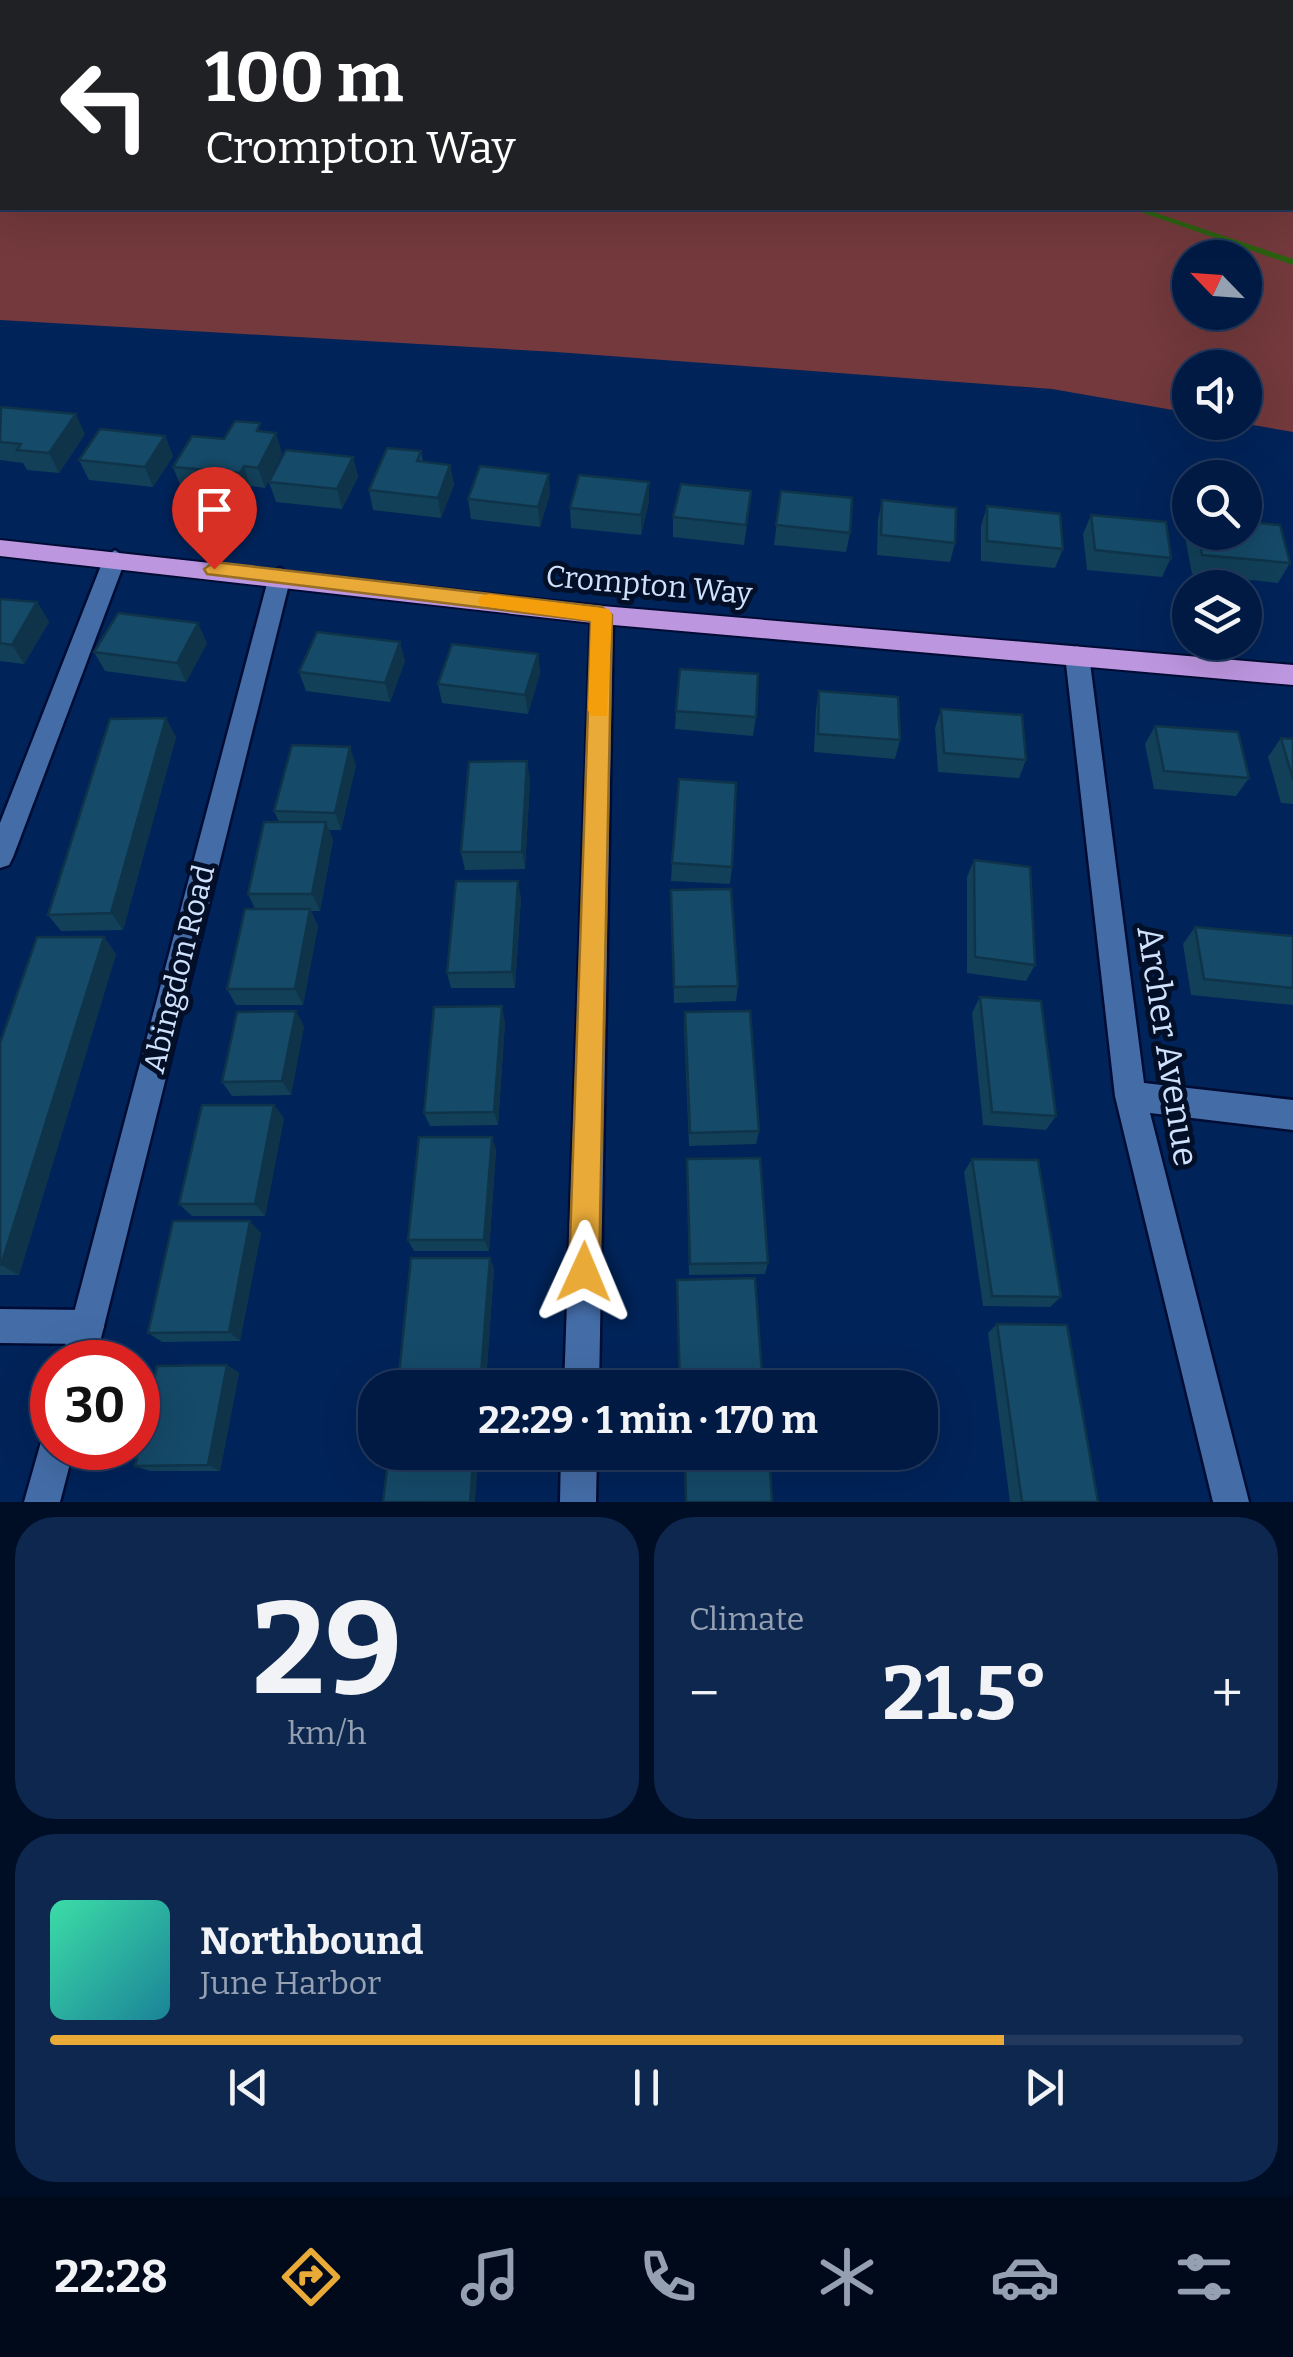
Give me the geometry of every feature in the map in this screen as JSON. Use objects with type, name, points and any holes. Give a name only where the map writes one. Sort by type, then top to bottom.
[{"type":"highway","name":"Crompton Way","points":[[0,548],[280,576],[602,615],[1293,675]]},
{"type":"street","points":[[0,857],[115,558]]},
{"type":"street","name":"Abingdon Road","points":[[84,1340],[280,576]]},
{"type":"street","points":[[581,1370],[602,615]]},
{"type":"street","name":"Archer Avenue","points":[[1076,655],[1130,1096],[1230,1502]]},
{"type":"street","points":[[1130,1096],[1293,1114]]},
{"type":"street","points":[[0,1326],[87,1327]]},
{"type":"street","points":[[42,1502],[50,1470]]},
{"type":"street","points":[[578,1502],[579,1470]]},
{"type":"shaded area","points":[[0,210],[1293,210],[1293,432],[1262,427],[1262,350],[1172,350],[1172,410],[1052,389],[556,352],[0,320]]},
{"type":"building","points":[[1,407],[76,414],[49,453],[17,450],[21,444],[0,442]]},
{"type":"building","points":[[235,421],[260,423],[257,431],[276,433],[258,468],[244,466],[240,473],[173,467],[192,436],[224,439]]},
{"type":"building","points":[[100,429],[165,436],[145,467],[79,460]]},
{"type":"building","points":[[387,448],[421,451],[417,461],[450,465],[438,498],[369,490]]},
{"type":"building","points":[[286,450],[353,457],[337,489],[269,482]]},
{"type":"building","points":[[480,466],[549,474],[538,507],[468,499]]},
{"type":"building","points":[[579,475],[649,482],[641,515],[570,508]]},
{"type":"building","points":[[681,484],[751,491],[746,525],[673,517]]},
{"type":"building","points":[[781,491],[852,498],[850,533],[776,525]]},
{"type":"building","points":[[882,500],[956,508],[955,543],[881,535]]},
{"type":"building","points":[[987,506],[1060,514],[1063,549],[987,541]]},
{"type":"building","points":[[1091,515],[1166,522],[1171,558],[1095,550]]},
{"type":"building","points":[[1262,523],[1280,525],[1290,563],[1202,555],[1201,550],[1262,550]]},
{"type":"building","points":[[0,599],[37,602],[12,645],[0,643]]},
{"type":"building","points":[[118,613],[198,623],[177,663],[94,652]]},
{"type":"building","points":[[317,632],[400,642],[385,683],[299,672]]},
{"type":"building","points":[[452,644],[538,654],[525,695],[438,684]]},
{"type":"building","points":[[680,669],[758,674],[756,717],[676,711]]},
{"type":"building","points":[[819,691],[898,697],[900,740],[818,734]]},
{"type":"building","points":[[941,709],[1022,715],[1026,760],[944,753]]},
{"type":"building","points":[[166,718],[111,913],[48,915],[110,719]]},
{"type":"building","points":[[1155,726],[1238,732],[1249,778],[1164,771]]},
{"type":"building","points":[[1281,738],[1293,739],[1293,780]]},
{"type":"building","points":[[292,745],[350,747],[335,813],[274,811]]},
{"type":"building","points":[[527,761],[522,852],[461,852],[469,762]]},
{"type":"building","points":[[679,779],[736,783],[732,867],[672,863]]},
{"type":"building","points":[[264,822],[326,822],[312,894],[248,894]]},
{"type":"building","points":[[974,860],[1030,867],[1035,965],[975,957]]},
{"type":"building","points":[[456,881],[518,881],[512,972],[447,973]]},
{"type":"building","points":[[731,889],[738,986],[674,987],[671,890]]},
{"type":"building","points":[[245,909],[310,909],[295,989],[227,989]]},
{"type":"building","points":[[1195,927],[1293,936],[1293,988],[1204,979]]},
{"type":"building","points":[[37,937],[104,937],[0,1265],[0,1043]]},
{"type":"building","points":[[980,997],[1041,1001],[1056,1116],[992,1112]]},
{"type":"building","points":[[502,1006],[494,1112],[424,1113],[434,1007]]},
{"type":"building","points":[[296,1011],[282,1081],[222,1082],[237,1012]]},
{"type":"building","points":[[750,1011],[759,1131],[690,1133],[685,1012]]},
{"type":"building","points":[[202,1105],[274,1105],[255,1204],[179,1204]]},
{"type":"building","points":[[419,1137],[492,1137],[484,1240],[408,1240]]},
{"type":"building","points":[[760,1158],[768,1263],[690,1264],[687,1159]]},
{"type":"building","points":[[972,1159],[1038,1160],[1061,1297],[992,1296]]},
{"type":"building","points":[[173,1221],[250,1221],[229,1332],[148,1333]]},
{"type":"building","points":[[411,1258],[490,1258],[481,1370],[399,1370]]},
{"type":"building","points":[[755,1278],[762,1370],[680,1370],[677,1280]]},
{"type":"building","points":[[997,1324],[1067,1325],[1098,1502],[1022,1502]]},
{"type":"building","points":[[227,1365],[208,1465],[160,1466],[160,1366]]},
{"type":"building","points":[[387,1470],[473,1470],[470,1502],[383,1502]]},
{"type":"building","points":[[685,1470],[770,1470],[772,1502],[686,1502]]},
{"type":"waterway","points":[[1140,210],[1293,262]]},
{"type":"slow traffic","points":[[489,601],[602,615],[599,710]]},
{"type":"route","points":[[214,569],[602,615],[584,1272]]}]
